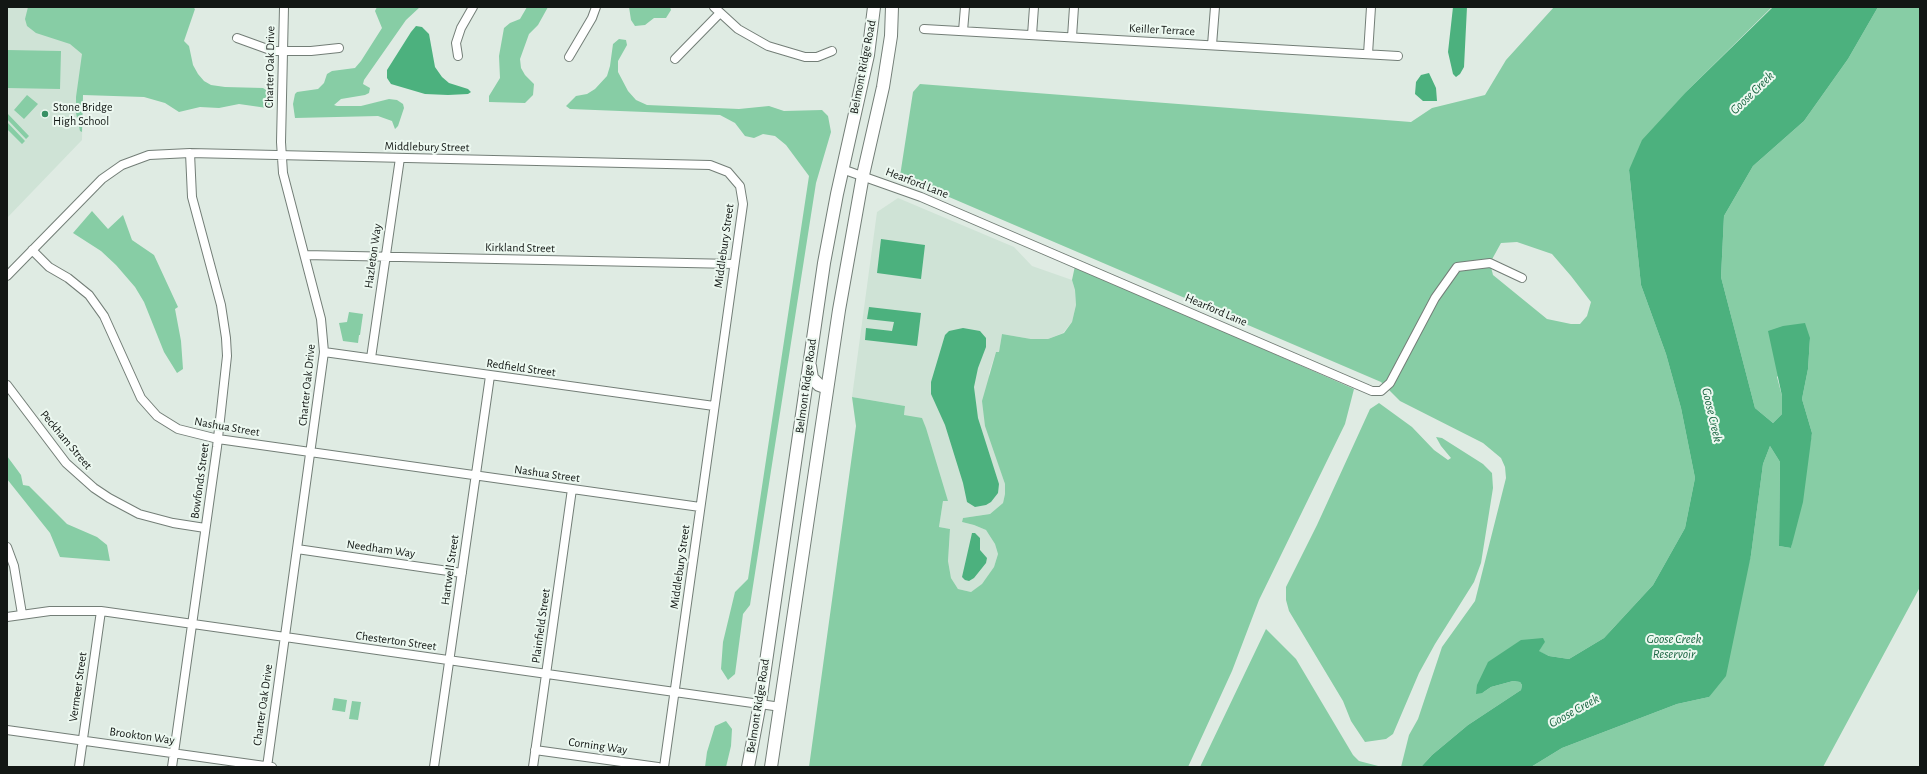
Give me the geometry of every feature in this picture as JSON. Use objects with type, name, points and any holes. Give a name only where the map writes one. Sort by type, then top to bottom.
[{"type":"main road","name":"Belmont Ridge Road","points":[[748,767],[760,703],[824,263],[842,169],[868,55],[874,7]]},
{"type":"main road","name":"Belmont Ridge Road","points":[[771,767],[838,310],[863,175],[883,88],[891,36],[892,7]]},
{"type":"main road","points":[[809,358],[812,378],[819,385],[827,388]]},
{"type":"street","name":"Charter Oak Drive","points":[[269,767],[285,637],[324,352],[321,319],[283,173],[284,7]]},
{"type":"street","points":[[458,56],[456,43],[461,28],[473,7]]},
{"type":"street","points":[[569,57],[592,18],[596,7]]},
{"type":"street","points":[[714,7],[720,14],[751,37],[792,55],[817,57],[832,51]]},
{"type":"street","points":[[963,31],[965,7]]},
{"type":"street","points":[[1032,35],[1034,7]]},
{"type":"street","points":[[1072,37],[1074,7]]},
{"type":"street","points":[[1212,45],[1214,7]]},
{"type":"street","points":[[1368,54],[1371,7]]},
{"type":"street","points":[[675,59],[720,14]]},
{"type":"street","name":"Keiller Terrace","points":[[924,29],[1398,56]]},
{"type":"street","points":[[237,38],[264,49],[283,52],[339,48]]},
{"type":"street","points":[[7,276],[102,179],[122,165],[149,155],[190,153]]},
{"type":"street","name":"Middlebury Street","points":[[190,153],[710,165],[719,167],[735,178],[743,196],[664,767]]},
{"type":"street","name":"Bowfonds Street","points":[[172,767],[226,373],[226,338],[221,305],[192,197],[190,153]]},
{"type":"street","name":"Hazleton Way","points":[[371,358],[400,158]]},
{"type":"street","name":"Hearford Lane","points":[[842,169],[863,175],[921,197],[1372,391],[1381,391],[1390,383],[1435,298],[1457,268],[1490,263],[1522,278]]},
{"type":"street","name":"Nashua Street","points":[[32,250],[49,267],[79,286],[97,304],[104,316],[135,386],[148,407],[157,416],[178,429],[218,439],[700,507]]},
{"type":"street","name":"Kirkland Street","points":[[305,255],[734,264]]},
{"type":"street","name":"Redfield Street","points":[[324,352],[714,406]]},
{"type":"street","name":"Hartwell Street","points":[[434,767],[490,376]]},
{"type":"street","name":"Peckham Street","points":[[7,385],[66,463],[94,488],[108,498],[140,514],[173,524],[205,528]]},
{"type":"street","name":"Plainfield Street","points":[[533,767],[572,489]]},
{"type":"street","points":[[7,547],[14,566],[22,614]]},
{"type":"street","name":"Needham Way","points":[[297,549],[462,573]]},
{"type":"street","name":"Chesterton Street","points":[[7,617],[50,611],[101,611],[781,707]]},
{"type":"street","name":"Vermeer Street","points":[[79,767],[101,611]]},
{"type":"street","name":"Brookton Way","points":[[7,730],[83,739],[269,767]]},
{"type":"street","name":"Corning Way","points":[[535,750],[658,767]]},
{"type":"shaded area","name":"Stone Bridge High School","points":[[7,7],[181,7],[109,95],[83,95],[82,140],[7,218]]},
{"type":"shaded area","points":[[28,7],[193,7],[195,9],[184,41],[189,46],[193,65],[198,74],[204,81],[211,85],[263,88],[269,92],[270,105],[267,108],[239,104],[219,108],[200,107],[179,112],[165,103],[144,97],[83,95],[82,132],[80,131],[76,113],[76,97],[82,54],[70,44],[36,33],[27,26],[25,19]]},
{"type":"shaded area","points":[[377,7],[420,7],[406,20],[364,80],[363,84],[370,88],[369,93],[341,99],[334,105],[361,106],[389,99],[397,100],[403,104],[404,108],[398,126],[395,129],[392,121],[378,116],[295,118],[293,104],[295,94],[297,92],[318,89],[324,83],[327,74],[332,71],[355,68],[361,61],[382,28],[375,11]]},
{"type":"shaded area","points":[[527,7],[548,7],[538,25],[529,34],[520,59],[521,68],[525,75],[534,84],[533,95],[525,103],[489,102],[489,96],[500,78],[499,56],[504,28],[510,23],[520,19]]},
{"type":"shaded area","points":[[629,7],[670,7],[671,10],[666,18],[654,18],[645,25],[635,26],[631,20]]},
{"type":"shaded area","points":[[1554,7],[1772,7],[1688,90],[1629,170],[1641,285],[1666,354],[1681,408],[1695,478],[1685,528],[1653,585],[1604,638],[1569,659],[1549,656],[1538,651],[1545,642],[1482,693],[1491,687],[1513,681],[1520,682],[1522,685],[1521,690],[1468,725],[1432,755],[1421,767],[1401,767],[1409,735],[1418,719],[1442,647],[1475,601],[1506,478],[1505,467],[1501,458],[1483,443],[1400,401],[1381,382],[900,176],[913,92],[920,84],[1411,122],[1432,108],[1485,95],[1506,60]],"holes":[[[1517,242],[1552,254],[1591,302],[1587,316],[1580,324],[1571,324],[1547,319],[1493,275],[1490,263],[1501,243]]]},
{"type":"shaded area","points":[[1878,7],[1920,7],[1920,587],[1823,767],[1531,767],[1562,748],[1677,704],[1709,697],[1751,555],[1763,464],[1770,446],[1780,462],[1779,546],[1791,548],[1812,433],[1802,399],[1808,369],[1810,338],[1777,377],[1782,396],[1782,414],[1773,423],[1755,408],[1721,277],[1724,216],[1753,166],[1804,121],[1848,59]]},
{"type":"shaded area","points":[[619,39],[626,40],[627,45],[618,61],[618,72],[628,91],[636,100],[647,105],[739,109],[769,106],[784,111],[822,110],[828,116],[831,132],[816,183],[750,605],[743,614],[735,674],[728,680],[721,669],[723,642],[735,592],[748,579],[809,176],[786,145],[775,136],[763,134],[754,138],[745,136],[735,123],[720,115],[570,109],[566,106],[576,96],[587,94],[595,89],[607,76],[613,44]]},
{"type":"shaded area","points":[[7,50],[61,51],[60,89],[7,88]]},
{"type":"shaded area","points":[[27,95],[38,104],[24,119],[14,110]]},
{"type":"shaded area","points":[[7,113],[29,136],[26,139],[7,119]]},
{"type":"shaded area","points":[[7,122],[25,141],[22,144],[7,129]]},
{"type":"shaded area","points":[[898,198],[1014,247],[1032,266],[1072,280],[1075,290],[1076,305],[1072,322],[1063,333],[1048,339],[1031,339],[1002,334],[999,353],[996,352],[989,373],[999,465],[1005,484],[1005,494],[1003,503],[990,514],[963,518],[962,522],[986,530],[995,544],[998,554],[994,567],[982,585],[971,592],[958,589],[951,578],[948,561],[950,529],[939,527],[943,501],[948,501],[904,415],[905,406],[852,397],[877,212]]},
{"type":"shaded area","points":[[92,211],[108,229],[123,215],[132,240],[154,255],[178,307],[175,309],[181,341],[183,369],[177,373],[164,352],[144,302],[135,287],[116,265],[101,251],[73,233]]},
{"type":"shaded area","points":[[1075,266],[1354,389],[1345,424],[1259,600],[1232,671],[1188,767],[809,767],[856,426],[852,397],[905,406],[904,415],[922,418],[948,501],[943,501],[939,527],[950,529],[948,561],[951,578],[958,589],[971,592],[982,584],[994,567],[998,554],[995,544],[986,530],[962,522],[963,518],[990,514],[1003,503],[1005,494],[1005,484],[985,426],[982,401],[996,352],[999,352],[1002,334],[1031,339],[1048,339],[1064,333],[1072,322],[1076,305],[1075,290],[1072,280]]},
{"type":"shaded area","points":[[349,312],[363,314],[358,343],[343,341],[339,323],[347,322]]},
{"type":"shaded area","points":[[1379,403],[1412,427],[1434,450],[1448,460],[1451,458],[1436,437],[1442,438],[1483,464],[1492,473],[1493,488],[1481,563],[1474,582],[1435,644],[1419,673],[1393,734],[1386,739],[1365,742],[1351,721],[1343,701],[1289,611],[1286,600],[1286,587],[1317,525],[1370,409]]},
{"type":"shaded area","points":[[7,456],[21,475],[23,485],[29,486],[67,524],[97,537],[107,545],[110,561],[60,557],[50,533],[7,479]]},
{"type":"shaded area","points":[[1266,629],[1296,659],[1353,755],[1359,761],[1382,767],[1200,767]]},
{"type":"shaded area","points":[[334,698],[347,700],[345,712],[332,710]]},
{"type":"shaded area","points":[[352,701],[361,702],[358,720],[349,719]]},
{"type":"shaded area","points":[[726,721],[732,729],[731,746],[726,767],[705,767],[707,752],[715,726]]},
{"type":"water","points":[[1453,7],[1467,7],[1464,67],[1460,74],[1456,77],[1453,74],[1448,52]]},
{"type":"water","name":"Goose Creek Reservoir","points":[[1773,7],[1878,7],[1848,59],[1804,121],[1753,166],[1724,216],[1721,277],[1755,408],[1773,423],[1782,414],[1782,396],[1768,331],[1783,326],[1805,323],[1810,338],[1808,369],[1802,399],[1812,433],[1803,502],[1791,548],[1779,546],[1780,462],[1770,446],[1763,464],[1751,555],[1726,676],[1709,697],[1677,704],[1562,748],[1531,767],[1421,767],[1432,755],[1468,725],[1521,690],[1522,685],[1520,682],[1513,681],[1491,687],[1482,693],[1476,694],[1477,685],[1488,662],[1521,640],[1543,638],[1545,642],[1539,651],[1549,656],[1569,659],[1604,638],[1653,585],[1685,528],[1695,478],[1681,408],[1666,354],[1641,285],[1629,170],[1642,140],[1688,90]]},
{"type":"water","points":[[416,26],[422,27],[429,34],[435,67],[442,77],[449,83],[468,89],[471,92],[468,94],[448,95],[425,94],[391,84],[387,78],[387,70]]},
{"type":"water","points":[[1429,73],[1436,88],[1437,101],[1423,101],[1415,94],[1416,82],[1421,75]]},
{"type":"water","points":[[881,239],[925,245],[921,279],[877,273]]},
{"type":"water","points":[[869,307],[921,313],[917,346],[865,340],[866,328],[892,331],[894,322],[867,319]]},
{"type":"water","points":[[963,328],[980,331],[986,338],[986,347],[978,368],[974,387],[978,418],[999,484],[998,493],[991,502],[986,505],[975,507],[967,502],[963,483],[945,425],[931,394],[931,382],[945,335],[949,331]]},
{"type":"water","points":[[972,533],[975,533],[980,538],[980,550],[987,558],[986,563],[974,578],[969,581],[962,577]]},
{"type":"place","name":"Stone Bridge High School","points":[[45,114]]},
{"type":"water label","name":"Goose Creek","points":[[1752,93]]},
{"type":"water label","name":"Goose Creek","points":[[1712,415]]},
{"type":"water label","name":"Goose Creek","points":[[1574,711]]}]
